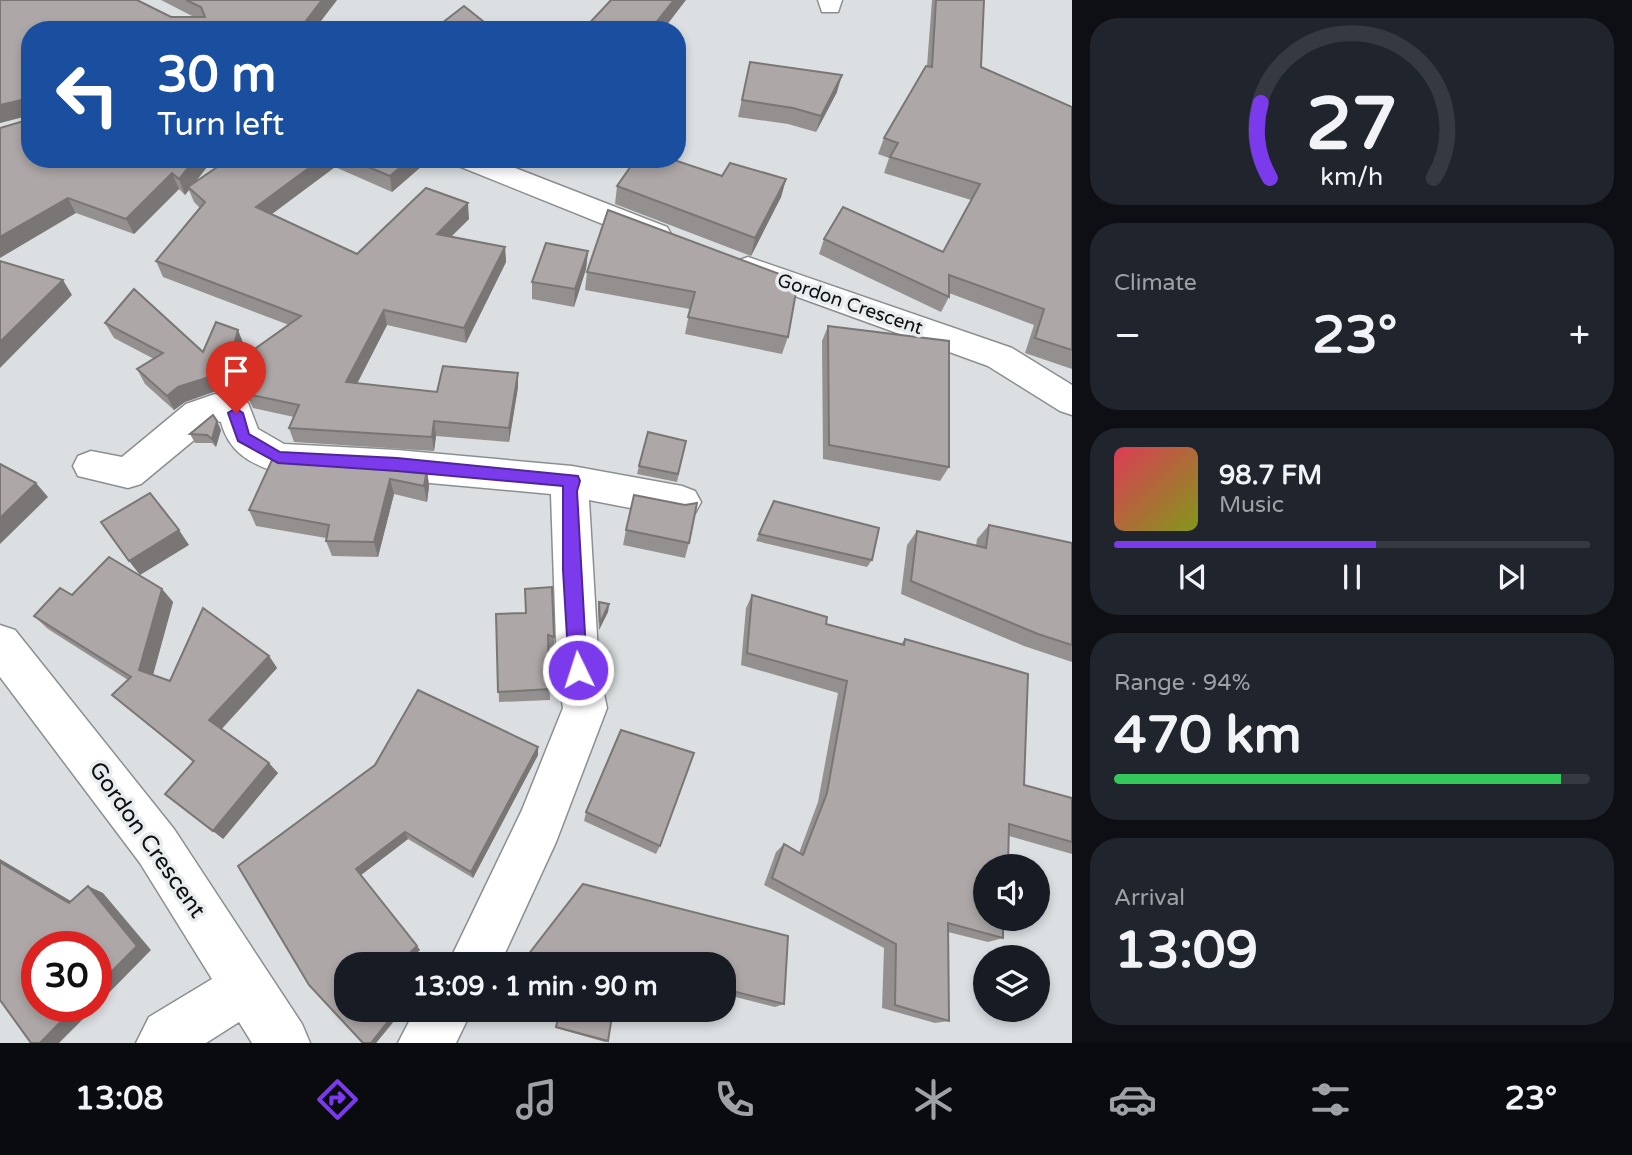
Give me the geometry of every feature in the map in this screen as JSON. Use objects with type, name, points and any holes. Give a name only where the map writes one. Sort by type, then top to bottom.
[{"type":"street","points":[[489,168],[678,243]]},
{"type":"street","name":"Gordon Crescent","points":[[716,257],[1000,357],[1072,401]]},
{"type":"street","points":[[91,466],[128,473],[176,436],[199,414],[215,407],[236,413],[243,437],[278,457],[397,464],[572,481],[682,502]]},
{"type":"street","points":[[480,952],[539,825],[585,708],[578,670],[573,596],[572,481]]},
{"type":"street","name":"Gordon Crescent","points":[[0,644],[157,846],[282,1043]]},
{"type":"street","points":[[163,1043],[168,1036],[247,987]]},
{"type":"street","points":[[425,1043],[438,1022]]},
{"type":"building","points":[[0,0],[137,0],[171,17],[205,17],[201,7],[186,0],[322,0],[306,21],[21,21],[21,100],[0,105]]},
{"type":"building","points":[[611,0],[674,0],[657,21],[591,21]]},
{"type":"building","points":[[936,0],[984,0],[981,67],[1072,107],[1072,350],[1035,338],[1044,309],[949,275],[949,297],[824,239],[843,207],[943,252],[980,184],[890,157],[898,143],[884,138],[926,66],[932,67]]},
{"type":"building","points":[[464,6],[483,21],[445,21]]},
{"type":"building","points":[[750,62],[842,75],[821,116],[793,108],[742,100]]},
{"type":"building","points":[[21,122],[21,168],[188,168],[179,179],[172,173],[126,219],[68,198],[0,237],[0,128]]},
{"type":"building","points":[[730,163],[786,179],[755,238],[617,186],[630,168],[686,168],[686,164],[722,176]]},
{"type":"building","points":[[216,168],[309,168],[256,207],[357,254],[426,188],[468,203],[437,234],[505,247],[464,328],[384,310],[346,382],[437,392],[443,366],[518,373],[509,428],[434,421],[432,437],[289,428],[299,405],[247,394],[243,386],[209,377],[178,387],[167,396],[137,369],[163,353],[105,323],[134,289],[203,352],[216,322],[238,330],[228,368],[301,316],[156,261],[205,202],[188,187]]},
{"type":"building","points":[[371,168],[399,168],[390,176]]},
{"type":"building","points":[[608,210],[798,281],[788,337],[688,317],[695,292],[587,272]]},
{"type":"building","points":[[546,243],[588,251],[575,289],[532,282]]},
{"type":"building","points":[[0,261],[63,280],[0,342]]},
{"type":"building","points":[[828,326],[949,341],[949,467],[829,445]]},
{"type":"building","points":[[213,415],[217,421],[212,439],[207,435],[190,434]]},
{"type":"building","points":[[648,432],[686,441],[678,474],[639,466]]},
{"type":"building","points":[[272,460],[427,470],[424,486],[390,479],[374,542],[326,541],[329,525],[249,510]]},
{"type":"building","points":[[0,464],[36,483],[0,518]]},
{"type":"building","points":[[150,493],[179,530],[129,561],[101,522]]},
{"type":"building","points":[[634,495],[685,505],[697,503],[689,543],[626,530]]},
{"type":"building","points":[[774,501],[879,528],[872,560],[759,534]]},
{"type":"building","points":[[989,525],[1072,543],[1072,645],[1038,634],[911,581],[917,531],[986,548]]},
{"type":"building","points":[[109,557],[162,589],[139,670],[170,681],[203,608],[269,656],[209,720],[269,763],[213,831],[165,794],[194,761],[112,695],[131,677],[34,616],[60,588],[72,595]]},
{"type":"building","points":[[552,587],[554,637],[548,635],[550,689],[498,692],[496,614],[526,613],[525,589]]},
{"type":"building","points":[[752,595],[827,617],[826,624],[904,645],[905,639],[1028,674],[1024,785],[1072,798],[1072,842],[1009,824],[1008,854],[973,854],[973,930],[948,923],[949,1021],[895,1005],[896,944],[772,878],[784,844],[803,855],[827,793],[847,681],[747,653]]},
{"type":"building","points":[[599,602],[609,604],[600,623]]},
{"type":"building","points":[[418,690],[538,747],[471,872],[405,832],[356,869],[417,946],[411,952],[334,952],[334,1012],[309,985],[238,866],[375,765]]},
{"type":"building","points":[[621,730],[694,753],[660,846],[586,812]]},
{"type":"building","points":[[0,862],[69,903],[88,886],[137,946],[112,971],[112,931],[21,931],[21,1022],[60,1022],[40,1043],[31,1043],[0,1000]]},
{"type":"building","points":[[583,884],[788,936],[784,1004],[736,992],[736,952],[530,952]]},
{"type":"building","points":[[977,931],[1003,931],[1003,938]]},
{"type":"building","points":[[343,1022],[388,1022],[371,1043],[363,1043]]},
{"type":"building","points":[[557,1022],[611,1022],[608,1041],[556,1027]]},
{"type":"route","points":[[236,413],[243,437],[278,457],[397,464],[572,481],[572,570],[578,670]]}]
